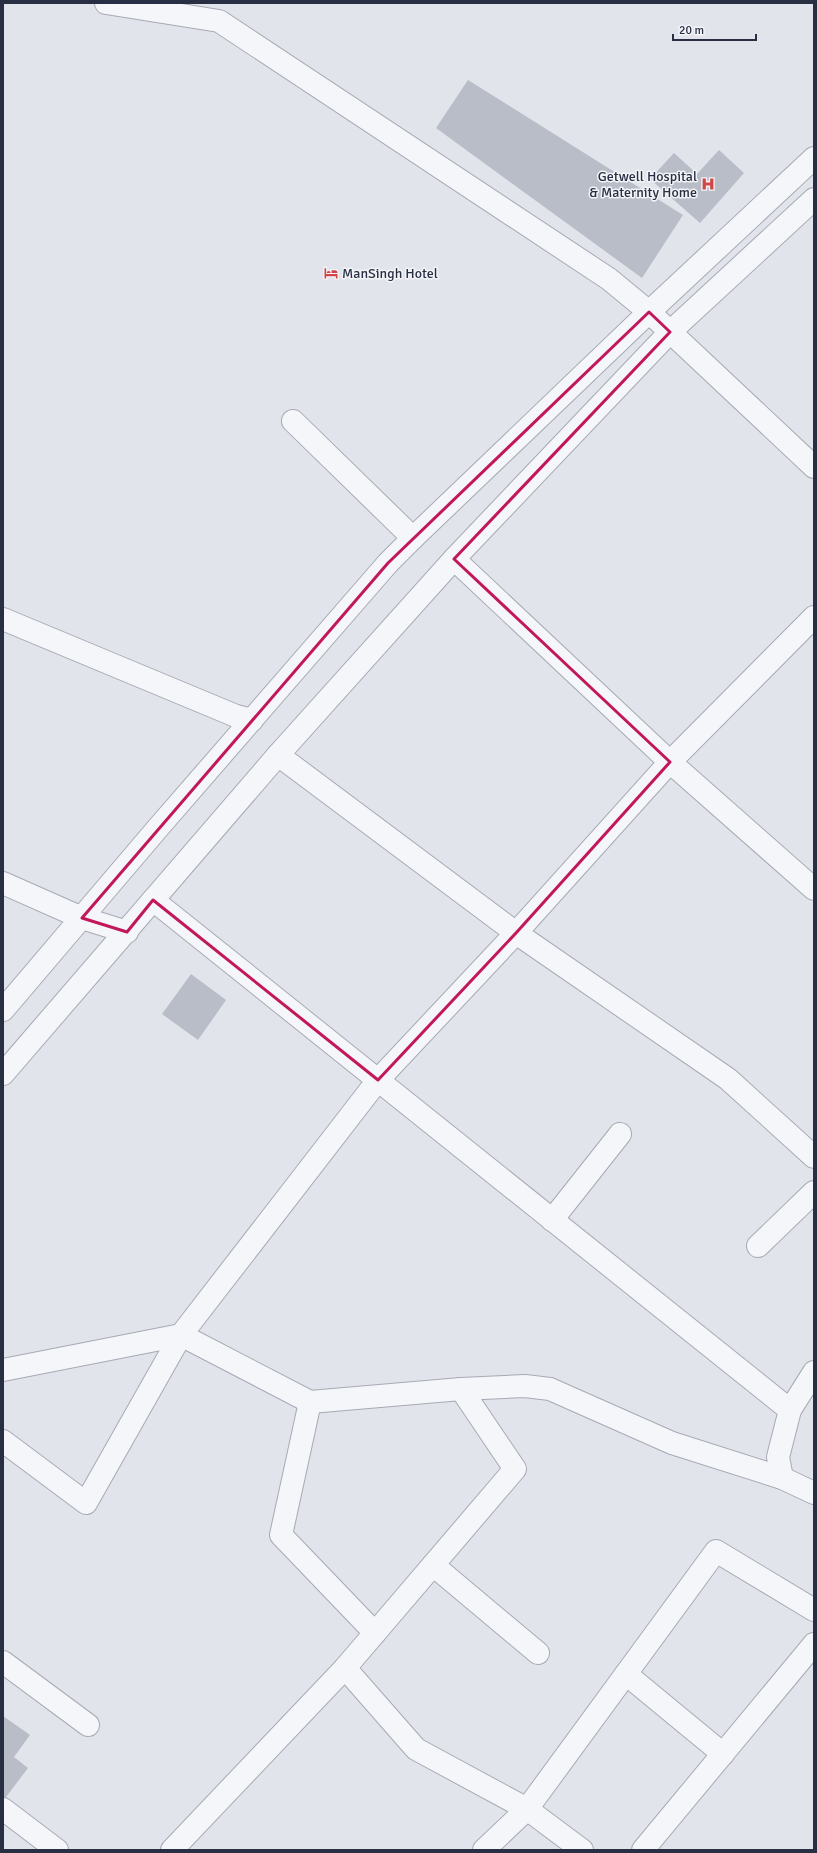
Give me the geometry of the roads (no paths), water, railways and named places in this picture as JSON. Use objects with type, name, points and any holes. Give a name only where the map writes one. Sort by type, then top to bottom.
[{"type":"street","points":[[106,3],[219,21],[609,279],[670,332],[814,467]]},
{"type":"street","points":[[3,1010],[252,720],[412,538],[648,312],[814,158]]},
{"type":"street","points":[[3,1074],[127,932],[278,755],[454,560],[670,332],[814,199]]},
{"type":"street","points":[[293,421],[412,538]]},
{"type":"street","points":[[454,560],[670,762],[814,889]]},
{"type":"street","points":[[3,1441],[86,1503],[181,1335],[378,1080],[516,933],[670,762],[814,617]]},
{"type":"street","points":[[3,619],[236,716],[252,720]]},
{"type":"street","points":[[278,755],[516,933],[728,1079],[814,1157]]},
{"type":"street","points":[[3,884],[82,918],[127,932]]},
{"type":"street","points":[[153,900],[790,1410]]},
{"type":"street","points":[[552,1220],[620,1134]]},
{"type":"street","points":[[758,1246],[814,1192]]},
{"type":"street","points":[[3,1370],[181,1335],[310,1402],[461,1389],[525,1386],[550,1389],[672,1443],[782,1478],[814,1493]]},
{"type":"street","points":[[782,1478],[780,1450],[790,1410],[814,1372]]},
{"type":"street","points":[[172,1850],[345,1668],[515,1469],[461,1389]]},
{"type":"street","points":[[310,1402],[281,1536],[375,1633]]},
{"type":"street","points":[[484,1850],[527,1809],[716,1551],[814,1610]]},
{"type":"street","points":[[433,1565],[538,1654]]},
{"type":"street","points":[[643,1850],[814,1644]]},
{"type":"street","points":[[3,1662],[88,1725]]},
{"type":"street","points":[[345,1668],[416,1749],[527,1809],[582,1850]]},
{"type":"street","points":[[626,1674],[723,1754]]},
{"type":"street","points":[[3,1809],[57,1850]]},
{"type":"place","name":"Getwell Hospital & Maternity Home","points":[[708,184]]},
{"type":"place","name":"ManSingh Hotel","points":[[331,273]]}]
